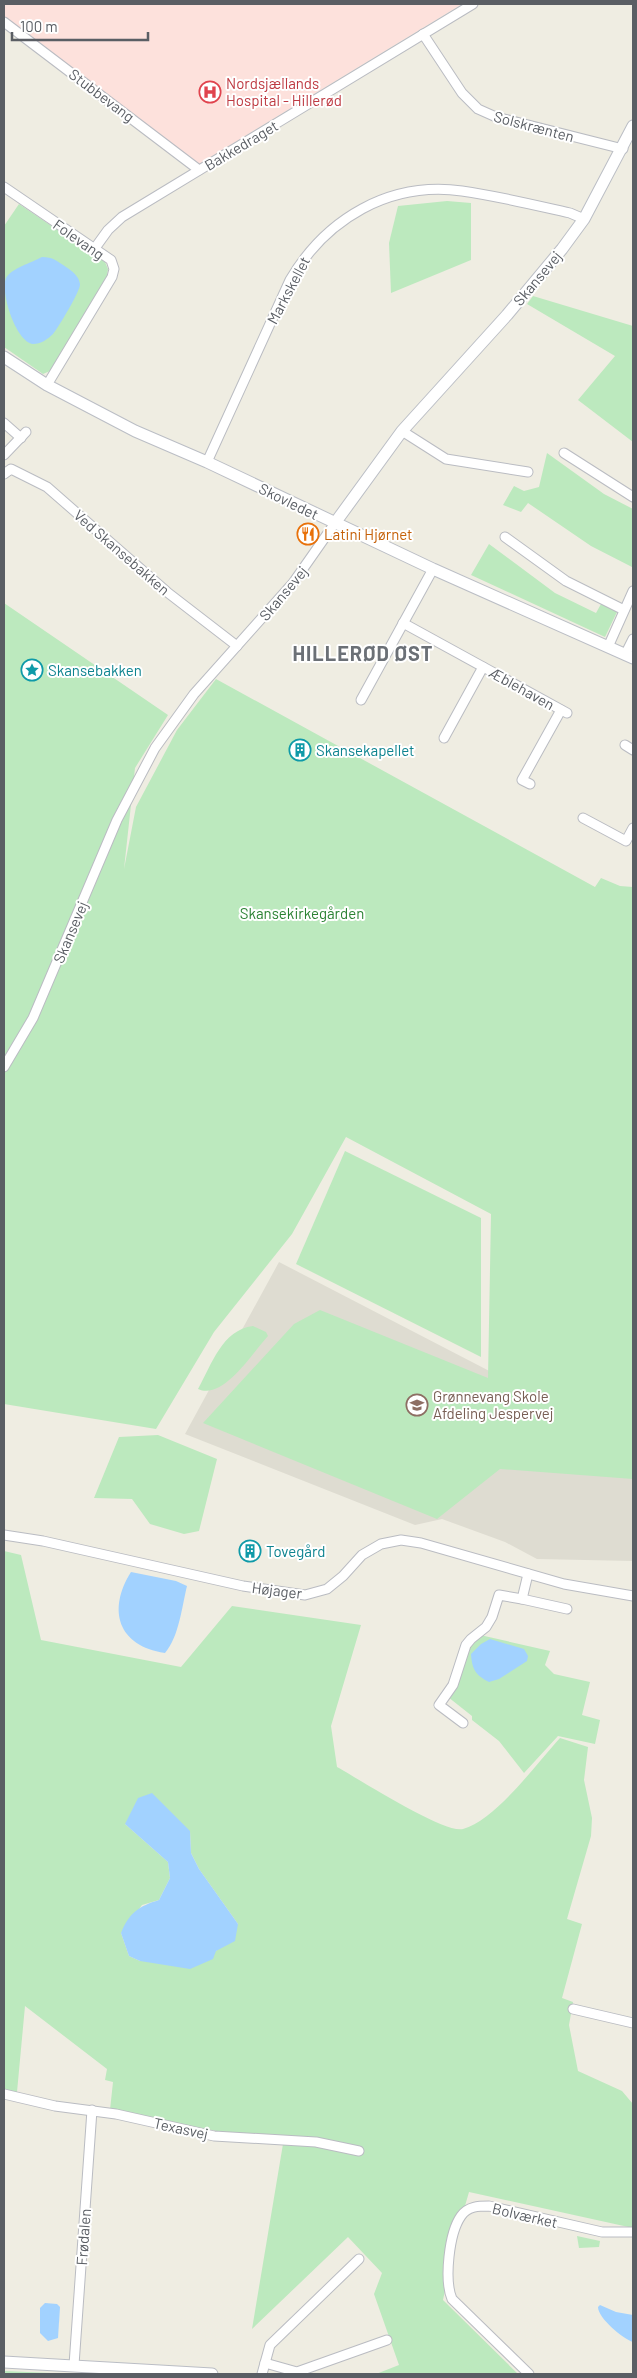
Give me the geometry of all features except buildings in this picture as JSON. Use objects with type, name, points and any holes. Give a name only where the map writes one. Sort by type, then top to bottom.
[{"type":"street","name":"Bakkedraget","points":[[95,248],[108,230],[122,217],[473,4]]},
{"type":"street","name":"Stubbevang","points":[[4,22],[199,170]]},
{"type":"street","name":"Solskrænten","points":[[423,34],[462,93],[478,109],[496,117],[623,149]]},
{"type":"street","name":"Skansevej","points":[[4,1067],[33,1018],[135,783],[173,720],[293,583],[402,431],[513,308],[584,219],[623,149],[633,126]]},
{"type":"street","name":"Folevang","points":[[4,187],[95,248],[111,260],[114,269],[112,277],[47,385]]},
{"type":"street","name":"Markskellet","points":[[207,462],[290,280],[303,257],[340,221],[369,204],[393,196],[420,191],[460,191],[570,213],[584,219]]},
{"type":"street","name":"Skovledet","points":[[4,357],[47,385],[135,431],[207,462],[433,569],[629,656],[633,639]]},
{"type":"street","points":[[4,423],[23,435],[4,455]]},
{"type":"street","points":[[402,431],[446,460],[528,472]]},
{"type":"street","points":[[564,453],[633,497]]},
{"type":"street","name":"Ved Skansebakken","points":[[4,474],[11,469],[47,487],[167,592],[237,646]]},
{"type":"street","points":[[506,537],[566,581],[624,610]]},
{"type":"street","points":[[361,700],[433,569]]},
{"type":"street","points":[[608,647],[633,591]]},
{"type":"street","name":"Æblehaven","points":[[403,623],[564,712],[522,780],[530,784]]},
{"type":"street","name":"Æblehaven","points":[[444,738],[483,667]]},
{"type":"street","points":[[625,745],[633,750]]},
{"type":"street","points":[[583,818],[626,841],[633,828]]},
{"type":"street","name":"Højager","points":[[4,1535],[37,1540],[243,1586],[305,1594],[327,1589],[343,1576],[362,1555],[381,1544],[400,1540],[421,1542],[573,1586],[633,1596]]},
{"type":"street","points":[[522,1599],[528,1574]]},
{"type":"street","points":[[463,1723],[439,1705],[453,1685],[466,1645],[486,1628],[492,1618],[499,1596],[566,1609]]},
{"type":"street","points":[[573,2009],[633,2023]]},
{"type":"street","name":"Texasvej","points":[[4,2094],[55,2106],[92,2110],[214,2136],[316,2142],[359,2151]]},
{"type":"street","name":"Frødalen","points":[[74,2365],[92,2110]]},
{"type":"street","name":"Bolværket","points":[[528,2374],[452,2299],[447,2287],[448,2267],[455,2232],[461,2216],[476,2206],[490,2206],[602,2232],[633,2232]]},
{"type":"street","points":[[262,2374],[270,2345],[359,2259]]},
{"type":"street","points":[[265,2363],[297,2372],[387,2340]]},
{"type":"street","points":[[4,2362],[212,2374]]},
{"type":"shaded area","name":"Nordsjællands Hospital - Hillerød","points":[[4,4],[462,4],[199,164],[4,19]]},
{"type":"shaded area","name":"Grønnevang Skole Afdeling Jespervej","points":[[633,1219],[633,1561],[537,1559],[505,1542],[442,1519],[415,1525],[185,1434],[279,1262],[499,1376]]},
{"type":"green space","points":[[447,201],[471,203],[471,260],[391,293],[389,243],[398,206]]},
{"type":"green space","points":[[19,204],[105,262],[108,269],[107,276],[50,371],[43,374],[4,347],[4,226]]},
{"type":"green space","points":[[533,296],[633,326],[633,442],[578,400],[615,356],[527,304]]},
{"type":"green space","points":[[547,453],[604,494],[633,509],[632,567],[591,546],[528,503],[521,512],[503,505],[514,486],[524,491],[539,487]]},
{"type":"green space","points":[[489,544],[555,593],[596,613],[601,604],[617,612],[605,637],[471,575]]},
{"type":"green space","name":"Skansekirkegården","points":[[4,603],[168,715],[135,768],[124,869],[136,807],[177,730],[216,679],[595,887],[601,878],[620,886],[633,887],[633,1479],[500,1469],[437,1519],[203,1423],[294,1324],[320,1310],[488,1378],[491,1214],[346,1137],[292,1234],[214,1332],[156,1429],[4,1404]]},
{"type":"green space","points":[[345,1151],[481,1218],[481,1357],[296,1264]]},
{"type":"green space","points":[[253,1326],[266,1332],[268,1336],[246,1363],[227,1382],[217,1388],[208,1391],[198,1389],[213,1359],[226,1341],[242,1329]]},
{"type":"green space","points":[[158,1435],[217,1459],[199,1531],[184,1534],[150,1524],[132,1499],[94,1498],[119,1437]]},
{"type":"green space","points":[[4,1551],[21,1555],[41,1640],[181,1667],[232,1606],[361,1625],[331,1726],[337,1767],[438,1823],[463,1829],[476,1824],[489,1815],[515,1790],[560,1738],[588,1747],[584,1780],[592,1818],[591,1836],[567,1919],[582,1924],[562,1998],[573,2002],[569,2025],[578,2071],[622,2091],[633,2104],[633,2228],[469,2192],[456,2237],[443,2300],[518,2374],[376,2374],[399,2365],[374,2294],[382,2273],[348,2237],[252,2329],[283,2144],[110,2110],[113,2082],[105,2080],[107,2069],[25,2006],[17,2092],[4,2090]],"holes":[[[125,1824],[190,1831],[191,1853],[199,1869],[238,1924],[216,1951],[140,1961],[129,1956],[121,1933],[142,1905],[159,1900],[170,1878],[168,1862]]]},
{"type":"green space","points":[[480,1635],[550,1651],[545,1665],[554,1674],[590,1682],[582,1715],[600,1720],[595,1744],[558,1736],[524,1773],[499,1741],[472,1720],[472,1716],[448,1697],[469,1646]]},
{"type":"green space","points":[[577,2236],[600,2241],[599,2247],[579,2248]]},
{"type":"green space","points":[[4,2371],[74,2374],[4,2374]]},
{"type":"water","points":[[42,257],[55,260],[73,272],[80,284],[73,301],[53,334],[44,341],[33,344],[21,335],[15,326],[7,305],[5,285],[9,274]]},
{"type":"water","points":[[131,1572],[176,1581],[187,1586],[177,1630],[174,1639],[165,1653],[136,1643],[121,1624],[120,1600]]},
{"type":"water","points":[[490,1639],[524,1649],[528,1656],[527,1661],[499,1679],[489,1682],[475,1671],[471,1654],[481,1644]]},
{"type":"water","points":[[152,1793],[190,1831],[191,1853],[199,1869],[238,1924],[235,1941],[216,1951],[213,1959],[190,1969],[140,1961],[129,1956],[121,1933],[131,1915],[140,1908],[159,1900],[170,1878],[168,1862],[125,1824],[138,1798]]},
{"type":"water","points":[[45,2303],[57,2304],[60,2307],[58,2338],[48,2341],[40,2333],[40,2308]]},
{"type":"water","points":[[600,2305],[616,2312],[633,2315],[633,2342],[618,2333],[606,2322],[599,2312],[598,2307]]},
{"type":"place","name":"Nordsjællands Hospital - Hillerød","points":[[210,92]]},
{"type":"place","name":"Latini Hjørnet","points":[[308,534]]},
{"type":"place","name":"Skansebakken","points":[[32,670]]},
{"type":"place","name":"Skansekapellet","points":[[300,750]]},
{"type":"place","name":"Grønnevang Skole Afdeling Jespervej","points":[[417,1405]]},
{"type":"place","name":"Tovegård","points":[[250,1551]]},
{"type":"district","name":"HILLERØD ØST","points":[[363,653]]}]
